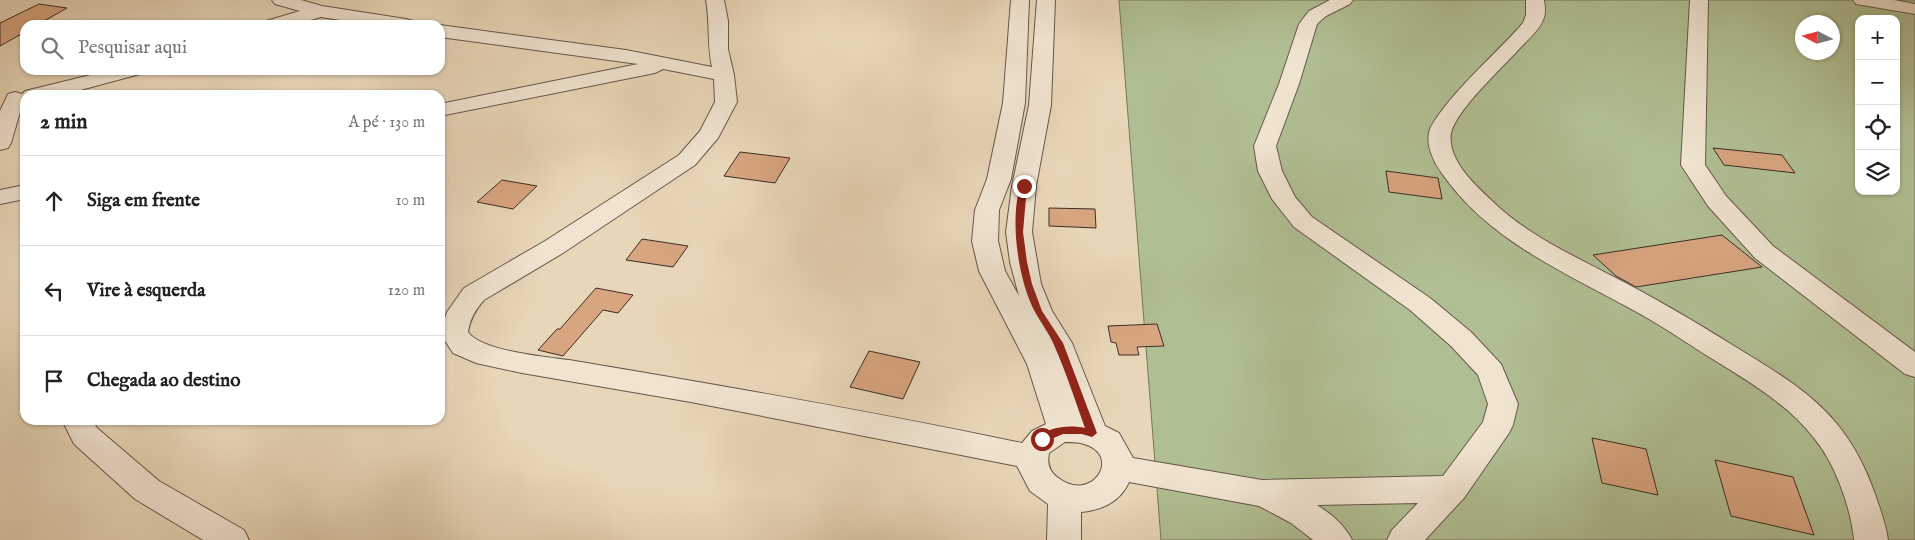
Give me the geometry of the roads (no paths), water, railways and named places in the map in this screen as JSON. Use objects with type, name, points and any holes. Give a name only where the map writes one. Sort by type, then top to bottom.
[{"type":"street","points":[[281,0],[320,10],[377,20]]},
{"type":"street","points":[[715,0],[719,21],[718,49],[724,75],[726,102],[720,118],[700,147],[687,160],[554,247],[474,294],[464,305],[456,319],[454,333],[463,346],[476,352],[522,363],[690,391],[932,436],[1032,457]]},
{"type":"street","points":[[1020,0],[1014,103],[999,179],[986,210],[985,241],[992,271],[1078,432]]},
{"type":"street","points":[[1046,0],[1040,105],[1024,186],[1019,232],[1028,284],[1038,311],[1058,343],[1078,432]]},
{"type":"street","points":[[1344,0],[1320,12],[1308,24],[1289,84],[1265,146],[1270,171],[1284,199],[1304,222],[1420,304],[1461,339],[1491,371],[1503,404],[1498,425],[1452,489],[1404,540]]},
{"type":"street","points":[[1535,0],[1534,20],[1522,36],[1484,75],[1446,121],[1440,133],[1441,148],[1448,166],[1489,213],[1511,231],[1548,254],[1603,282],[1700,337],[1784,390],[1807,408],[1831,436],[1846,460],[1856,483],[1871,540]]},
{"type":"street","points":[[1699,0],[1693,165],[1717,201],[1764,252],[1915,367]]},
{"type":"street","points":[[1862,0],[1915,9]]},
{"type":"street","points":[[289,20],[320,10]]},
{"type":"street","points":[[445,31],[617,55],[724,75]]},
{"type":"street","points":[[445,109],[668,65],[718,49]]},
{"type":"street","points":[[55,90],[115,75]]},
{"type":"street","points":[[0,143],[18,97]]},
{"type":"street","points":[[0,197],[20,193]]},
{"type":"street","points":[[80,425],[86,436],[147,490],[232,540]]},
{"type":"street","points":[[1078,432],[1104,439],[1118,457],[1120,468],[1117,478],[1111,486],[1102,492],[1085,497],[1065,496],[1048,488],[1036,476],[1032,466],[1035,448],[1042,439],[1052,434],[1078,432]]},
{"type":"street","points":[[1120,468],[1262,493],[1452,489]]},
{"type":"street","points":[[1262,493],[1290,505],[1314,521],[1336,540]]},
{"type":"street","points":[[1064,540],[1065,496]]}]
